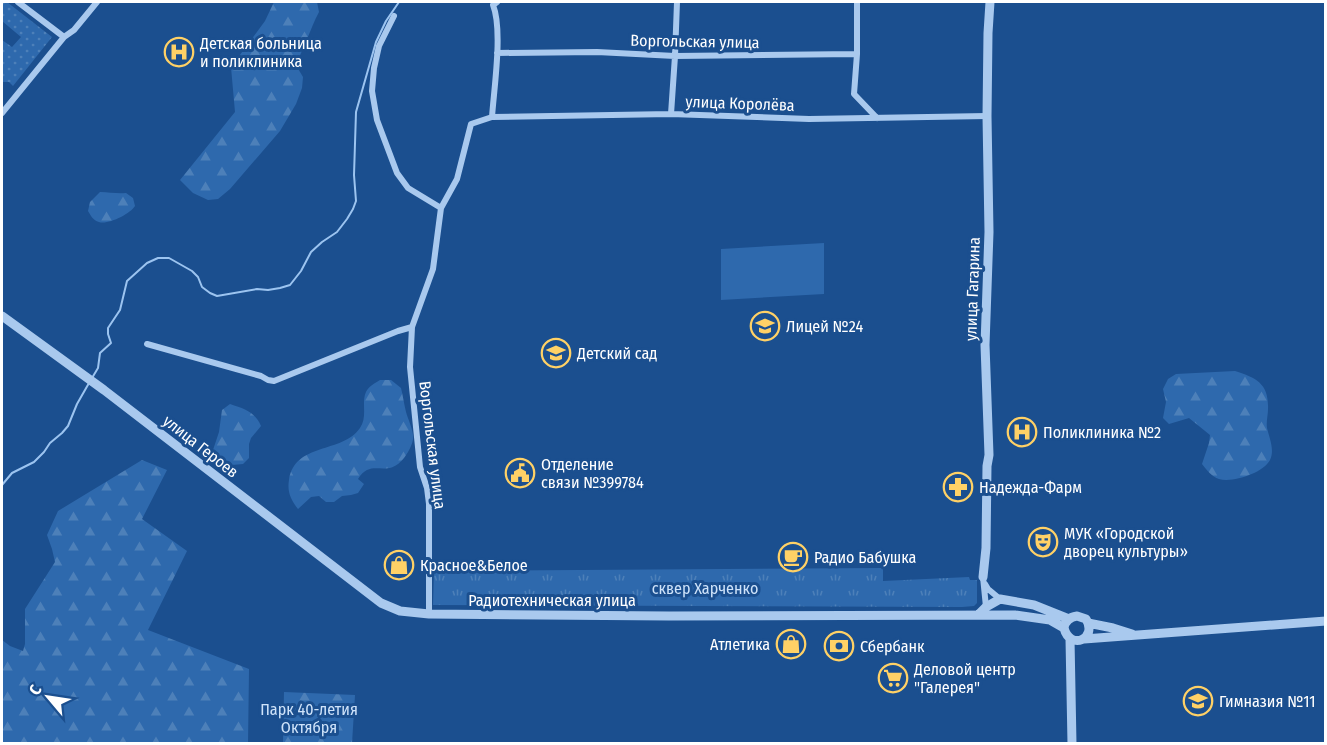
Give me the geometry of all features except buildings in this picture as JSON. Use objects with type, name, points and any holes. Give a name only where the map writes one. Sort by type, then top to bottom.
[{"type":"street","points":[[18,2],[64,37]]},
{"type":"street","points":[[2,113],[64,37],[74,30],[97,2]]},
{"type":"street","points":[[671,114],[677,2]]},
{"type":"street","points":[[857,2],[854,94],[877,118]]},
{"type":"street","name":"улица Гагарина","points":[[986,607],[983,578],[989,455],[985,345],[989,232],[987,116],[990,2]]},
{"type":"street","points":[[492,117],[497,53],[495,3]]},
{"type":"street","points":[[394,16],[379,46],[374,68],[372,91],[377,120],[398,173],[408,189],[441,208]]},
{"type":"street","name":"Воргольская улица","points":[[497,53],[597,52],[675,56],[857,54]]},
{"type":"street","name":"улица Королёва","points":[[492,117],[671,114],[809,119],[987,116]]},
{"type":"street","name":"Воргольская улица","points":[[429,614],[429,504],[427,488],[420,467],[412,389],[410,367],[412,327],[433,269],[441,208],[457,179],[471,124],[492,117]]},
{"type":"street","name":"улица Героев","points":[[2,316],[104,390],[381,603]]},
{"type":"street","points":[[147,344],[274,381],[412,327]]},
{"type":"street","points":[[983,578],[988,589],[1000,599],[1019,605],[1021,610],[1015,615]]},
{"type":"street","points":[[978,615],[1000,599],[1034,605],[1069,619]]},
{"type":"street","name":"Радиотехническая улица","points":[[381,603],[400,611],[429,614],[1015,615],[1050,620],[1064,628]]},
{"type":"street","points":[[986,607],[993,615]]},
{"type":"street","points":[[1072,744],[1071,660],[1078,639],[1088,634],[1089,628],[1086,619],[1077,616],[1069,619],[1064,628],[1066,634],[1078,639],[1326,621]]},
{"type":"street","points":[[1088,623],[1134,635]]},
{"type":"green space","points":[[2,2],[7,2],[52,37],[13,86],[9,82],[2,82],[2,40],[12,47],[21,37],[2,21]]},
{"type":"green space","points":[[274,2],[317,2],[319,12],[297,67],[303,77],[302,88],[296,104],[280,131],[230,189],[218,199],[208,200],[193,193],[180,180],[235,112],[231,67],[265,21]]},
{"type":"green space","points":[[100,192],[126,193],[133,198],[135,206],[118,218],[108,222],[99,222],[88,211],[90,202]]},
{"type":"green space","points":[[824,243],[824,294],[721,300],[721,249]]},
{"type":"green space","points":[[1235,371],[1250,376],[1264,388],[1268,400],[1267,426],[1272,452],[1270,460],[1261,469],[1247,476],[1225,480],[1214,477],[1202,464],[1210,435],[1189,418],[1169,424],[1163,418],[1166,402],[1163,389],[1168,379],[1176,374]]},
{"type":"green space","points":[[380,380],[391,380],[401,388],[413,435],[408,452],[394,466],[369,469],[364,472],[358,479],[364,484],[358,493],[342,496],[334,502],[326,502],[319,496],[311,497],[298,509],[289,492],[289,480],[293,468],[309,454],[342,442],[360,428],[366,392]]},
{"type":"green space","points":[[230,404],[249,412],[256,417],[261,426],[251,438],[249,458],[243,464],[221,466],[213,461],[212,453],[219,432],[222,410]]},
{"type":"green space","name":"Парк 40-летия Октября","points":[[142,460],[167,470],[142,519],[187,551],[148,630],[249,669],[248,743],[2,743],[2,640],[23,651],[25,609],[55,562],[47,535],[58,511]]},
{"type":"green space","name":"сквер Харченко","points":[[883,568],[883,581],[969,577],[970,580],[977,580],[977,603],[974,606],[962,607],[433,605],[434,571]]},
{"type":"green space","name":"Парк 40-летия Октября","points":[[284,692],[355,695],[352,743],[283,743]]},
{"type":"waterway","points":[[92,378],[98,368],[100,353],[111,343],[108,328],[120,310],[127,281],[147,263],[158,258],[169,258],[192,271],[198,277],[202,287],[217,296],[257,289],[268,290],[290,285],[311,252],[337,232],[356,201],[354,175],[356,112],[376,42],[399,2]]},
{"type":"waterway","points":[[2,485],[12,473],[34,462],[68,426],[89,383]]},
{"type":"place","name":"Детская больница и поликлиника","points":[[179,52]]},
{"type":"place","name":"Лицей №24","points":[[765,326]]},
{"type":"place","name":"Детский сад","points":[[556,353]]},
{"type":"place","name":"Поликлиника №2","points":[[1022,432]]},
{"type":"place","name":"Отделение связи №399784","points":[[520,473]]},
{"type":"place","name":"Надежда-Фарм","points":[[958,487]]},
{"type":"place","name":"МУК «Городской дворец культуры»","points":[[1043,542]]},
{"type":"place","name":"Радио Бабушка","points":[[793,557]]},
{"type":"place","name":"Красное&Белое","points":[[399,565]]},
{"type":"place","name":"Атлетика","points":[[791,644]]},
{"type":"place","name":"Сбербанк","points":[[839,646]]},
{"type":"place","name":"Деловой центр \"Галерея\"","points":[[893,678]]},
{"type":"place","name":"Гимназия №11","points":[[1198,701]]}]
